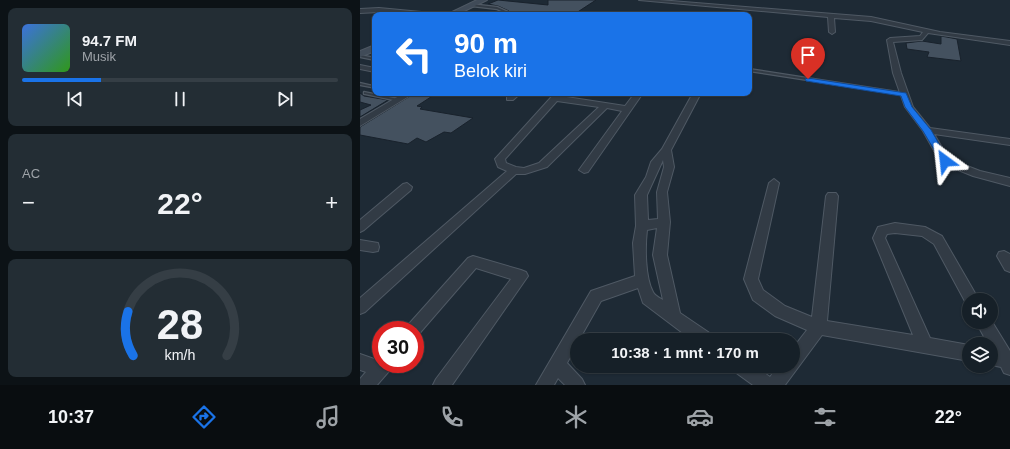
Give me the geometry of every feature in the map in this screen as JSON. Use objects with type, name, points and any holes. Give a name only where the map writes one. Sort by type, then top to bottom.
[{"type":"main road","points":[[458,12],[483,0]]},
{"type":"main road","points":[[360,55],[372,49]]},
{"type":"street","points":[[642,0],[871,19],[926,31],[1010,43]]},
{"type":"street","points":[[361,12],[385,10],[404,12]]},
{"type":"street","points":[[831,16],[832,32]]},
{"type":"street","points":[[926,31],[922,38],[890,40],[897,73],[909,107],[927,130],[945,161],[977,174],[1010,182]]},
{"type":"street","points":[[360,67],[372,69]]},
{"type":"street","points":[[360,122],[405,96]]},
{"type":"street","points":[[605,106],[543,165],[525,171],[514,170],[502,165],[500,160],[557,96],[627,109]]},
{"type":"street","points":[[584,170],[636,96]]},
{"type":"street","points":[[694,333],[648,298],[642,280],[638,243],[642,226],[641,195],[651,177],[656,162],[666,150],[695,96]]},
{"type":"street","points":[[927,130],[1010,142]]},
{"type":"street","points":[[1006,132],[1010,142]]},
{"type":"street","points":[[666,150],[669,167],[662,192],[664,222],[660,255],[674,318]]},
{"type":"street","points":[[360,307],[514,170]]},
{"type":"street","points":[[774,183],[751,279],[758,295],[780,311],[819,327],[962,352]]},
{"type":"street","points":[[360,227],[407,187]]},
{"type":"street","points":[[800,352],[819,327],[832,196]]},
{"type":"street","points":[[642,226],[664,222]]},
{"type":"street","points":[[925,346],[879,238],[882,230],[895,228],[925,232],[938,240],[968,293]]},
{"type":"street","points":[[421,321],[473,262],[521,276],[442,385]]},
{"type":"street","points":[[545,385],[596,296],[642,280]]},
{"type":"street","points":[[988,329],[1004,361]]},
{"type":"street","points":[[360,362],[372,365]]},
{"type":"street","points":[[557,364],[576,385]]},
{"type":"street","points":[[366,385],[377,373]]},
{"type":"street","points":[[751,373],[767,385]]},
{"type":"street","points":[[774,385],[783,373]]},
{"type":"lane","points":[[471,6],[497,8],[508,12]]},
{"type":"lane","points":[[360,55],[372,57]]},
{"type":"lane","points":[[752,70],[904,94]]},
{"type":"lane","points":[[360,84],[371,86]]},
{"type":"lane","points":[[365,93],[372,94]]},
{"type":"lane","points":[[379,96],[398,100]]},
{"type":"building","points":[[498,0],[548,5],[548,0],[596,0],[578,12],[509,12],[498,6],[488,4]]},
{"type":"building","points":[[941,36],[957,39],[961,61],[927,57],[929,52],[907,49],[906,43],[922,41],[941,44]]},
{"type":"building","points":[[360,93],[364,96],[388,100],[360,117],[360,110],[371,105],[360,102]]},
{"type":"building","points":[[410,96],[432,96],[417,106],[422,107],[420,109],[473,118],[451,133],[444,132],[426,142],[417,138],[408,144],[360,135],[360,127]]},
{"type":"route","points":[[808,79],[904,94],[909,107],[927,130],[945,161]]}]
